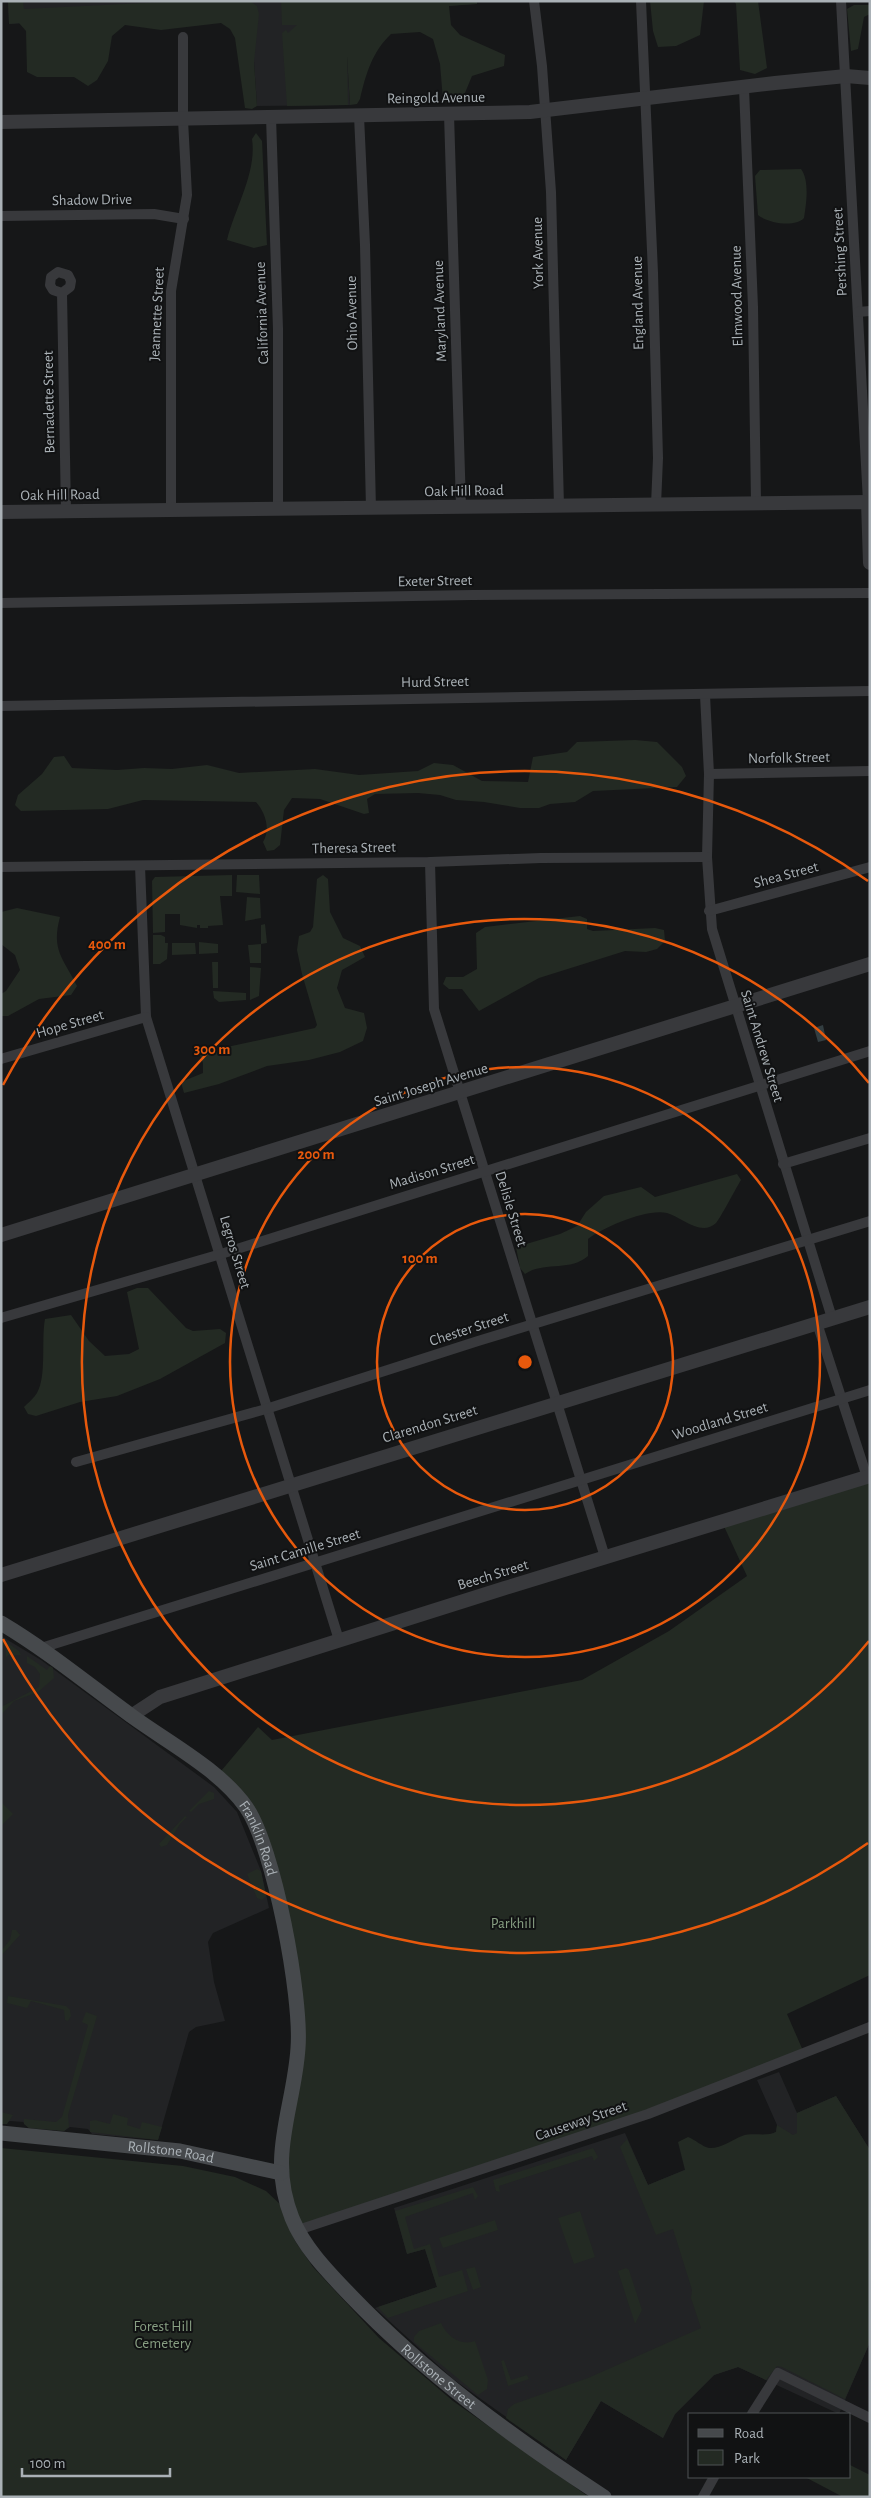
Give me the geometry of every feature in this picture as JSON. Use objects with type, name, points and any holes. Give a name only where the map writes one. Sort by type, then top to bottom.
[{"type":"main road","name":"Franklin Road","points":[[1,1623],[41,1648],[131,1716],[206,1769],[235,1794],[247,1808],[262,1844],[287,1944],[299,2024],[294,2076],[281,2141],[281,2173]]},
{"type":"main road","name":"Rollstone Road","points":[[1,2132],[180,2151],[281,2173]]},
{"type":"main road","points":[[281,2173],[284,2192],[298,2230]]},
{"type":"main road","name":"Rollstone Street","points":[[298,2230],[336,2281],[416,2359],[486,2415],[604,2497]]},
{"type":"street","name":"York Avenue","points":[[534,1],[546,111],[551,192],[559,506]]},
{"type":"street","name":"England Avenue","points":[[641,1],[653,272],[658,458],[656,505]]},
{"type":"street","name":"Pershing Street","points":[[841,1],[868,502]]},
{"type":"street","name":"Jeannette Street","points":[[171,512],[170,291],[187,195],[183,120],[183,37]]},
{"type":"street","name":"Reingold Avenue","points":[[1,122],[183,120],[546,111],[846,76],[870,78]]},
{"type":"street","name":"Elmwood Avenue","points":[[744,88],[753,288],[756,503]]},
{"type":"street","name":"Maryland Avenue","points":[[449,114],[461,506]]},
{"type":"street","name":"Ohio Avenue","points":[[359,116],[365,245],[371,509]]},
{"type":"street","name":"California Avenue","points":[[270,117],[278,329],[278,509]]},
{"type":"street","name":"Shadow Drive","points":[[1,216],[154,214],[184,219]]},
{"type":"street","name":"Bernadette Street","points":[[62,293],[66,510]]},
{"type":"street","points":[[858,312],[870,311]]},
{"type":"street","points":[[868,502],[870,562]]},
{"type":"street","name":"Oak Hill Road","points":[[1,512],[66,510],[171,512],[461,506],[868,502]]},
{"type":"street","name":"Exeter Street","points":[[1,603],[472,595],[870,593]]},
{"type":"street","name":"Hurd Street","points":[[1,706],[870,691]]},
{"type":"street","name":"Saint Andrew Street","points":[[705,695],[709,774],[707,857],[709,911],[712,929],[734,1006],[832,1318]]},
{"type":"street","name":"Norfolk Street","points":[[709,774],[870,771]]},
{"type":"street","name":"Theresa Street","points":[[1,867],[707,857]]},
{"type":"street","name":"Delisle Street","points":[[430,862],[434,1009],[533,1324],[579,1481],[605,1557]]},
{"type":"street","name":"Legros Street","points":[[140,866],[146,1017],[339,1640]]},
{"type":"street","name":"Shea Street","points":[[709,911],[870,866]]},
{"type":"street","name":"Saint Joseph Avenue","points":[[1,1235],[194,1174],[460,1094],[870,964]]},
{"type":"street","name":"Hope Street","points":[[1,1059],[146,1017]]},
{"type":"street","name":"Madison Street","points":[[1,1318],[220,1254],[870,1051]]},
{"type":"street","points":[[783,1164],[870,1138]]},
{"type":"street","name":"Chester Street","points":[[76,1462],[266,1409],[533,1324],[870,1221]]},
{"type":"street","name":"Clarendon Street","points":[[1,1575],[556,1402],[817,1324],[870,1306]]},
{"type":"street","points":[[817,1324],[868,1477]]},
{"type":"street","name":"Woodland Street","points":[[579,1481],[870,1390]]},
{"type":"street","name":"Beech Street","points":[[131,1716],[160,1697],[605,1557],[868,1477]]},
{"type":"street","name":"Saint Camille Street","points":[[41,1648],[579,1481]]},
{"type":"street","name":"Causeway Street","points":[[298,2230],[648,2114],[870,2027]]},
{"type":"street","points":[[753,2413],[778,2373],[870,2418]]},
{"type":"street","points":[[703,2497],[713,2478]]},
{"type":"shaded area","points":[[8,1],[477,1],[477,4],[344,12],[350,105],[257,106],[254,62],[243,13],[9,24]]},
{"type":"shaded area","points":[[823,1025],[826,1040],[818,1042],[814,1028]]},
{"type":"shaded area","points":[[1,1636],[41,1660],[214,1787],[237,1812],[261,1871],[269,1908],[213,1933],[208,1942],[214,1982],[225,2021],[196,2027],[189,2032],[158,2140],[92,2134],[88,2129],[70,2127],[64,2131],[29,2128],[23,2122],[10,2121],[1,2124]]},
{"type":"shaded area","points":[[779,2072],[797,2113],[836,2096],[870,2150],[870,2342],[839,2413],[738,2367],[714,2375],[675,2414],[663,2438],[601,2401],[566,2460],[453,2379],[375,2308],[437,2287],[425,2249],[407,2254],[394,2208],[625,2133],[648,2185],[776,2132],[777,2125],[757,2080]]},
{"type":"green space","points":[[8,1],[23,1],[24,9],[185,1],[250,1],[257,6],[259,14],[254,62],[257,106],[252,109],[245,108],[235,38],[230,29],[221,23],[161,30],[125,25],[112,36],[108,61],[97,80],[88,86],[74,77],[37,77],[27,72],[26,31],[19,23],[9,24]]},
{"type":"green space","points":[[281,1],[477,1],[477,4],[449,6],[451,25],[460,35],[505,55],[504,66],[472,76],[462,100],[447,103],[443,100],[440,64],[433,39],[420,32],[391,34],[374,56],[357,104],[350,105],[347,56],[348,105],[287,106],[282,33],[286,30],[288,33],[297,25],[282,25]]},
{"type":"green space","points":[[650,1],[704,1],[700,35],[676,46],[658,47],[653,31]]},
{"type":"green space","points":[[734,1],[758,1],[767,68],[755,74],[740,70],[736,4]]},
{"type":"green space","points":[[854,5],[870,5],[870,14],[864,17],[858,49],[851,51],[847,9]]},
{"type":"green space","points":[[256,133],[262,141],[267,245],[254,248],[227,240],[248,177],[253,152],[252,139]]},
{"type":"green space","points":[[801,169],[806,180],[804,218],[788,224],[774,222],[758,215],[755,176],[760,170]]},
{"type":"green space","points":[[635,740],[657,742],[682,767],[686,776],[677,787],[593,791],[575,802],[550,804],[539,808],[520,808],[418,793],[375,794],[367,799],[369,813],[364,814],[320,799],[292,798],[284,810],[280,845],[274,850],[267,851],[263,842],[267,832],[266,821],[256,802],[143,800],[108,809],[21,811],[15,805],[18,795],[42,774],[54,757],[64,756],[72,768],[117,770],[144,768],[172,769],[207,765],[239,773],[315,769],[359,775],[418,771],[434,763],[453,765],[482,781],[528,782],[533,757],[567,752],[577,742]]},
{"type":"green space","points":[[232,875],[232,896],[220,896],[223,925],[200,928],[200,925],[197,925],[197,928],[180,925],[180,914],[165,914],[165,932],[153,933],[152,881],[155,877]]},
{"type":"green space","points":[[237,875],[259,875],[260,894],[236,892]]},
{"type":"green space","points":[[323,875],[328,879],[330,912],[343,938],[360,946],[365,957],[342,970],[337,988],[345,1008],[364,1013],[367,1028],[363,1041],[340,1052],[309,1060],[267,1066],[219,1084],[184,1093],[181,1082],[203,1073],[203,1063],[199,1053],[315,1028],[317,1025],[297,950],[299,936],[310,932],[313,927],[317,879]]},
{"type":"green space","points":[[247,897],[260,898],[261,918],[245,921]]},
{"type":"green space","points":[[17,908],[60,917],[57,938],[58,946],[63,961],[77,986],[71,995],[39,999],[8,1016],[1,1016],[1,994],[6,991],[20,970],[15,955],[1,944],[1,912]]},
{"type":"green space","points":[[580,916],[587,919],[587,929],[593,931],[655,928],[664,930],[665,941],[657,949],[646,952],[625,951],[539,978],[479,1011],[462,989],[449,989],[443,984],[446,977],[463,977],[477,969],[476,933],[485,927]]},
{"type":"green space","points":[[265,924],[267,943],[261,944],[261,925]]},
{"type":"green space","points":[[153,935],[165,937],[165,943],[168,943],[167,959],[160,964],[153,964]]},
{"type":"green space","points":[[199,942],[218,944],[218,953],[199,954]]},
{"type":"green space","points":[[172,943],[195,943],[196,954],[172,955]]},
{"type":"green space","points":[[261,944],[261,963],[250,963],[248,945]]},
{"type":"green space","points":[[212,962],[218,962],[218,988],[213,988]]},
{"type":"green space","points":[[250,967],[261,968],[259,996],[250,1000]]},
{"type":"green space","points":[[213,991],[246,993],[246,1000],[219,1002],[214,998]]},
{"type":"green space","points":[[737,1174],[741,1180],[718,1220],[710,1227],[704,1228],[691,1225],[667,1213],[649,1213],[615,1224],[595,1234],[588,1239],[588,1256],[581,1261],[573,1264],[540,1268],[525,1274],[520,1268],[516,1247],[560,1234],[577,1226],[586,1212],[604,1196],[641,1187],[655,1197]]},
{"type":"green space","points":[[137,1288],[148,1288],[186,1328],[193,1331],[220,1329],[226,1333],[225,1343],[160,1379],[117,1396],[80,1402],[36,1416],[28,1414],[24,1407],[37,1393],[42,1377],[45,1319],[71,1315],[89,1341],[105,1356],[129,1354],[139,1349],[127,1292]]},
{"type":"green space","name":"Parkhill","points":[[870,1476],[870,1975],[787,2014],[804,2053],[617,2125],[298,2230],[284,2192],[299,2025],[263,1844],[216,1777],[258,1727],[272,1740],[582,1680],[669,1631],[747,1576],[722,1522]]},
{"type":"green space","points":[[1,1638],[19,1651],[21,1655],[8,1655],[6,1658],[6,1646],[1,1645]]},
{"type":"green space","points":[[27,1656],[47,1670],[50,1666],[53,1668],[54,1678],[38,1692],[14,1701],[1,1715],[1,1707],[39,1687],[40,1674],[35,1667],[27,1663]]},
{"type":"green space","points":[[209,1791],[214,1793],[214,1799],[199,1804],[191,1812],[189,1811]]},
{"type":"green space","points":[[1,1802],[13,1814],[1,1826]]},
{"type":"green space","points":[[185,1816],[187,1817],[180,1824],[167,1845],[161,1847],[159,1844]]},
{"type":"green space","points":[[257,1869],[261,1871],[266,1896],[262,1900],[257,1898],[247,1874]]},
{"type":"green space","points":[[12,1930],[16,1930],[20,1935],[1,1956],[1,1951],[10,1940]]},
{"type":"green space","points":[[8,1996],[66,2006],[70,2010],[71,2016],[68,2021],[65,2020],[64,2010],[31,2001],[27,2008],[7,2003]]},
{"type":"green space","points":[[86,2012],[97,2016],[68,2115],[69,2127],[64,2131],[29,2128],[24,2124],[24,2119],[56,2122],[62,2117],[88,2025],[82,2022]]},
{"type":"green space","points":[[836,2096],[870,2150],[870,2342],[845,2399],[782,2367],[777,2366],[766,2380],[738,2367],[714,2375],[675,2414],[663,2438],[601,2401],[566,2460],[506,2418],[508,2409],[514,2404],[588,2378],[701,2328],[691,2298],[692,2290],[673,2229],[656,2235],[620,2147],[627,2139],[648,2185],[685,2170],[678,2142],[688,2137],[709,2148],[713,2148],[746,2135],[776,2132],[777,2125],[793,2135],[797,2133],[797,2113]]},
{"type":"green space","points":[[1,2112],[13,2115],[7,2124],[1,2124]]},
{"type":"green space","points":[[113,2114],[128,2118],[127,2125],[140,2129],[142,2122],[162,2127],[158,2140],[90,2132],[90,2121],[95,2120],[110,2124]]},
{"type":"green space","name":"Forest Hill Cemetery","points":[[1,2148],[183,2166],[235,2177],[266,2191],[282,2206],[295,2241],[313,2267],[379,2338],[453,2401],[589,2497],[1,2497]]},
{"type":"green space","points":[[593,2148],[598,2157],[594,2161],[592,2156],[499,2186],[500,2192],[496,2191],[493,2180]]},
{"type":"green space","points":[[473,2187],[478,2196],[475,2200],[473,2193],[405,2217],[414,2249],[430,2244],[439,2277],[462,2270],[468,2291],[388,2318],[378,2307],[437,2287],[425,2249],[407,2254],[395,2211]]},
{"type":"green space","points":[[580,2211],[595,2257],[574,2264],[558,2218]]},
{"type":"green space","points":[[495,2220],[498,2230],[443,2248],[439,2238]]},
{"type":"green space","points":[[475,2267],[481,2287],[473,2290],[466,2269]]},
{"type":"green space","points":[[626,2268],[629,2270],[642,2310],[635,2324],[618,2271]]},
{"type":"green space","points":[[441,2323],[455,2339],[465,2342],[475,2341],[488,2380],[487,2389],[478,2395],[414,2342],[414,2337],[419,2331]]},
{"type":"green space","points":[[504,2360],[511,2380],[527,2375],[529,2379],[508,2386],[501,2361]]},
{"type":"green space","points":[[851,2466],[870,2475],[870,2497],[843,2497],[807,2478],[851,2478]]}]
